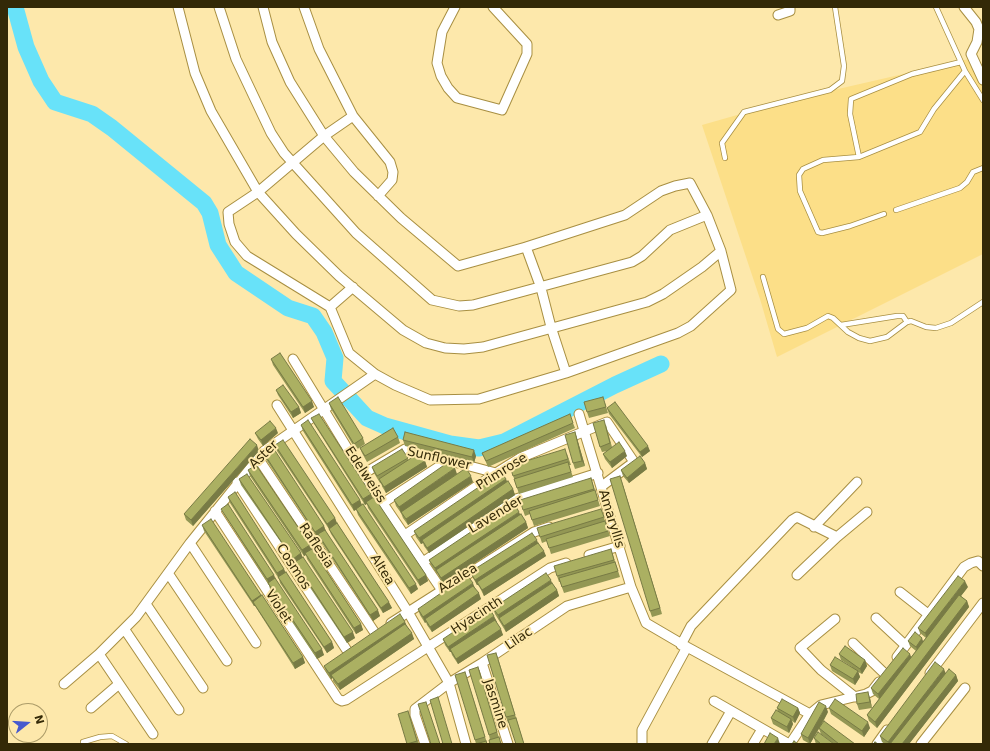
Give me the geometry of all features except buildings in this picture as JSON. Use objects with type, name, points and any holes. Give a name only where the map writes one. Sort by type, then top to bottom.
[{"type":"street","points":[[178,7],[195,73],[211,111],[258,192],[296,234],[352,287],[403,330],[426,343],[445,348],[464,349],[483,346],[647,302],[669,290],[722,251]]},
{"type":"street","points":[[220,7],[236,60],[271,133],[291,163],[356,233],[432,300],[459,306],[473,305],[541,288],[632,262],[642,256],[670,230],[707,215]]},
{"type":"street","points":[[263,7],[272,42],[290,82],[324,136],[354,172],[378,196],[458,266],[526,247],[625,215],[662,192],[675,186],[690,184],[707,215],[722,251],[731,290],[691,326],[678,333],[566,373],[479,399],[430,400],[395,385],[375,374],[349,353],[330,307],[247,256],[235,242],[229,224],[228,212],[258,192],[324,136],[353,116]]},
{"type":"street","points":[[304,7],[319,49],[353,116],[390,162],[393,172],[392,180],[378,196]]},
{"type":"street","points":[[455,7],[442,32],[437,63],[441,76],[448,88],[457,98],[502,110],[527,54],[527,44],[493,7]]},
{"type":"street","points":[[778,15],[790,11],[790,7]]},
{"type":"street","points":[[964,7],[976,22],[979,29],[977,42],[972,54],[983,80]]},
{"type":"street","points":[[526,247],[541,288],[550,327],[566,373]]},
{"type":"street","points":[[330,307],[352,287]]},
{"type":"street","name":"Edelweiss","points":[[293,358],[363,474],[441,589]]},
{"type":"street","name":"Aster","points":[[64,684],[125,630],[237,482],[258,458],[293,429],[375,374]]},
{"type":"street","name":"Altea","points":[[277,406],[408,612],[449,683],[466,744]]},
{"type":"street","name":"Amaryllis","points":[[579,414],[602,486],[604,510],[620,546],[631,587],[646,622],[684,646]]},
{"type":"street","name":"Primrose","points":[[405,535],[520,458],[607,422],[634,462],[602,486]]},
{"type":"street","name":"Sunflower","points":[[363,474],[405,449],[496,473]]},
{"type":"street","name":"Raflesia","points":[[258,458],[372,635]]},
{"type":"street","points":[[383,503],[449,460]]},
{"type":"street","name":"Lavender","points":[[423,562],[516,499],[598,473]]},
{"type":"street","name":"Cosmos","points":[[237,482],[345,654],[358,645]]},
{"type":"street","points":[[814,527],[856,482]]},
{"type":"street","name":"Violet","points":[[215,511],[323,670],[338,699],[342,701]]},
{"type":"street","points":[[797,575],[837,537],[867,512]]},
{"type":"street","points":[[642,744],[642,730],[684,646],[691,626],[792,520],[797,518],[837,537]]},
{"type":"street","name":"Azalea","points":[[372,635],[441,589],[534,532],[556,525]]},
{"type":"street","points":[[190,543],[256,644]]},
{"type":"street","name":"Hyacinth","points":[[342,701],[346,700],[428,648],[550,568],[620,546]]},
{"type":"street","points":[[714,701],[731,712],[790,744],[810,714],[822,705],[872,691],[964,567],[978,561],[983,566]]},
{"type":"street","points":[[168,573],[227,661]]},
{"type":"street","name":"Lilac","points":[[425,744],[415,714],[415,709],[449,683],[482,663],[567,606],[631,587]]},
{"type":"street","points":[[900,592],[928,614]]},
{"type":"street","points":[[923,683],[983,603]]},
{"type":"street","points":[[146,604],[204,688]]},
{"type":"street","points":[[835,618],[800,648],[821,670],[855,697]]},
{"type":"street","points":[[876,618],[905,645]]},
{"type":"street","points":[[125,630],[179,710]]},
{"type":"street","points":[[853,643],[889,669]]},
{"type":"street","points":[[684,646],[810,714]]},
{"type":"street","points":[[99,654],[153,734]]},
{"type":"street","name":"Jasmine","points":[[482,663],[508,744]]},
{"type":"street","points":[[91,708],[119,684]]},
{"type":"street","points":[[921,744],[965,688]]},
{"type":"street","points":[[712,744],[731,712]]},
{"type":"street","points":[[877,744],[895,719]]},
{"type":"street","points":[[752,744],[762,729]]},
{"type":"lane","points":[[725,158],[722,143],[744,112],[830,90],[842,81],[844,66],[835,7]]},
{"type":"lane","points":[[936,7],[965,71],[983,100]]},
{"type":"lane","points":[[859,157],[850,114],[851,99],[912,74],[961,62]]},
{"type":"lane","points":[[884,214],[857,224],[822,233],[818,232],[814,228],[800,190],[800,175],[804,170],[823,160],[859,157],[920,132],[934,109],[965,71]]},
{"type":"lane","points":[[896,210],[960,188],[967,182],[973,172],[983,168]]},
{"type":"lane","points":[[763,277],[781,332],[784,334],[799,331],[828,316],[833,318],[841,326],[859,338],[870,340],[887,337],[907,322],[916,322],[926,327],[936,328],[951,323],[983,302]]},
{"type":"lane","points":[[841,326],[897,316],[904,316],[907,322]]},
{"type":"lane","points":[[83,742],[112,736],[126,744]]},
{"type":"shaded area","points":[[969,59],[983,84],[983,254],[777,357],[760,299],[702,125],[790,100]]},
{"type":"waterway","points":[[15,7],[26,47],[41,81],[55,102],[92,114],[112,128],[204,203],[210,213],[218,245],[236,273],[288,308],[313,316],[324,332],[335,358],[333,381],[367,418],[385,426],[450,444],[479,448],[504,442],[615,385],[661,364]]}]
